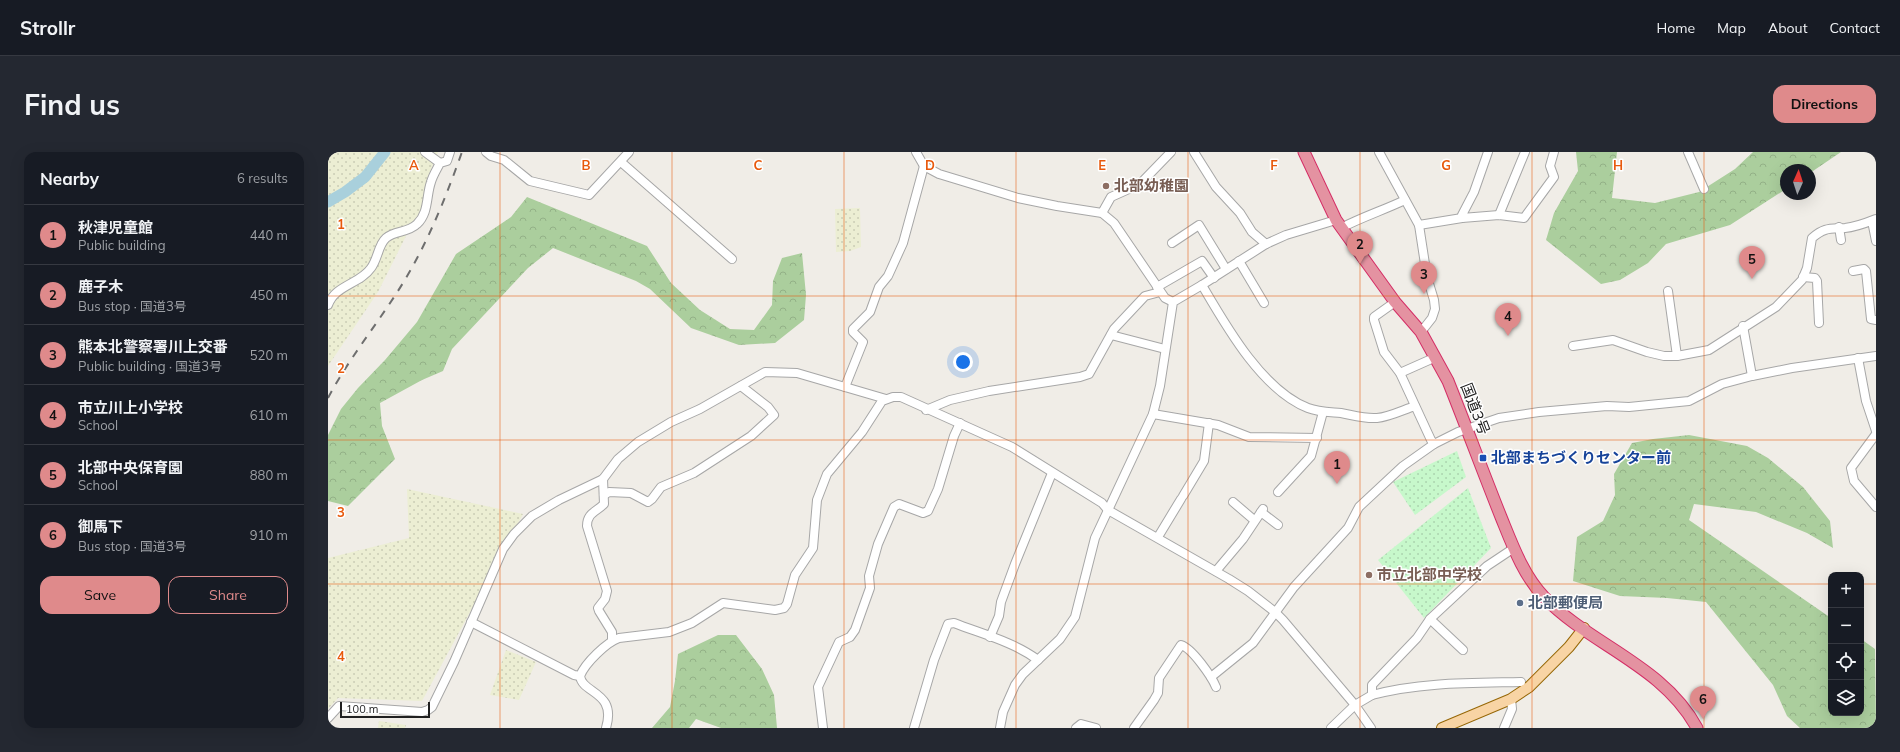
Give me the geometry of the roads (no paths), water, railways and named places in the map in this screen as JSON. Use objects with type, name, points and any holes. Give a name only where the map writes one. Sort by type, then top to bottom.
[{"type":"highway","name":"国道3号","points":[[1304,152],[1338,224],[1395,302],[1421,332],[1436,357],[1448,381],[1514,548],[1531,580],[1544,597],[1584,628],[1649,673],[1673,696],[1697,728]]},
{"type":"main road","points":[[1442,728],[1511,700],[1529,687],[1569,647],[1584,628]]},
{"type":"street","points":[[425,152],[440,162],[447,161],[450,152]]},
{"type":"street","points":[[486,152],[491,156],[504,160],[530,181],[589,195],[629,152]]},
{"type":"street","points":[[916,152],[924,166],[939,174],[1018,198],[1102,213],[1114,223],[1165,298],[1173,302]]},
{"type":"street","points":[[1102,213],[1111,197],[1140,184],[1172,152]]},
{"type":"street","points":[[1194,152],[1216,187],[1240,213],[1252,232],[1266,244]]},
{"type":"street","points":[[1379,152],[1419,225],[1427,277],[1434,300],[1435,309],[1432,318],[1421,332]]},
{"type":"street","points":[[1462,218],[1462,215],[1474,192],[1488,152]]},
{"type":"street","points":[[1499,215],[1525,152]]},
{"type":"street","points":[[1419,225],[1462,218],[1499,215],[1524,218],[1554,177],[1550,166],[1554,152]]},
{"type":"street","points":[[1688,152],[1704,189]]},
{"type":"street","points":[[328,305],[334,294],[360,278],[372,268],[386,238],[417,225],[423,216],[429,196],[430,183],[440,162]]},
{"type":"street","points":[[621,162],[732,259]]},
{"type":"street","points":[[845,387],[863,342],[853,332],[853,329],[870,312],[879,287],[888,276],[903,243],[924,166]]},
{"type":"street","points":[[1000,728],[1003,712],[1015,685],[1023,674],[1060,639],[1074,617],[1095,538],[1153,414],[1160,386],[1173,302],[1214,278],[1266,244],[1286,235],[1338,224],[1380,212],[1405,200]]},
{"type":"street","points":[[1573,346],[1613,340],[1664,356],[1678,356],[1709,350],[1743,326],[1776,307],[1803,277],[1808,268],[1812,238],[1819,232],[1839,227],[1857,226],[1874,220],[1876,241]]},
{"type":"street","points":[[1172,243],[1199,225],[1226,270]]},
{"type":"street","points":[[1839,227],[1841,240]]},
{"type":"street","points":[[926,410],[950,400],[989,391],[1080,377],[1089,374],[1111,335],[1135,305],[1146,296],[1202,261],[1214,278]]},
{"type":"street","points":[[1238,261],[1264,303]]},
{"type":"street","points":[[1853,271],[1864,269],[1866,271],[1871,318],[1876,320]]},
{"type":"street","points":[[1803,277],[1812,277],[1817,281],[1819,323]]},
{"type":"street","points":[[1202,285],[1228,330],[1274,386],[1308,408],[1323,412],[1377,418],[1415,406]]},
{"type":"street","points":[[1668,291],[1678,356]]},
{"type":"street","points":[[1395,302],[1374,317],[1374,320],[1384,352],[1400,374],[1434,444]]},
{"type":"street","points":[[1743,326],[1752,376]]},
{"type":"street","points":[[1111,335],[1165,349]]},
{"type":"street","points":[[1212,677],[1253,643],[1294,587],[1348,528],[1359,507],[1404,466],[1434,444],[1467,428],[1499,418],[1539,412],[1607,406],[1629,407],[1689,401],[1722,384],[1752,376],[1876,356]]},
{"type":"street","points":[[1400,374],[1436,357]]},
{"type":"street","points":[[1858,358],[1866,401],[1876,431]]},
{"type":"street","points":[[328,718],[339,706],[422,712],[432,707],[451,669],[503,549],[514,534],[532,516],[542,509],[603,479],[618,460],[638,442],[671,422],[700,409],[765,372],[774,371],[797,373],[886,399]]},
{"type":"street","points":[[604,495],[609,492],[631,493],[648,502],[661,487],[694,473],[751,436],[774,415],[768,407],[741,386]]},
{"type":"street","points":[[580,676],[586,666],[612,640],[669,632],[692,623],[723,603],[769,609],[784,608],[799,567],[814,548],[817,500],[824,478],[836,460],[862,432],[878,405],[886,399],[893,397],[901,398],[1012,447],[1102,503],[1108,510],[1158,537],[1248,591],[1284,620],[1355,705],[1372,728]]},
{"type":"street","points":[[1278,492],[1311,456],[1323,412]]},
{"type":"street","points":[[1153,414],[1209,423],[1249,437],[1317,438]]},
{"type":"street","points":[[822,728],[818,687],[839,642],[850,637],[855,630],[870,588],[869,574],[878,544],[894,507],[899,504],[923,513],[928,511],[938,489],[954,436],[960,423]]},
{"type":"street","points":[[1158,537],[1204,461],[1209,423]]},
{"type":"street","points":[[1876,434],[1851,468],[1854,481],[1876,506]]},
{"type":"street","points":[[990,637],[999,616],[1001,602],[1015,564],[1052,473]]},
{"type":"street","points":[[603,479],[604,504],[589,514],[587,526],[607,591],[605,599],[598,608],[612,632],[612,640]]},
{"type":"street","points":[[1233,502],[1254,520]]},
{"type":"street","points":[[1216,571],[1243,539],[1254,520],[1262,511],[1278,525]]},
{"type":"street","points":[[1372,695],[1372,685],[1417,638],[1430,619],[1487,566],[1514,548]]},
{"type":"street","points":[[1430,619],[1463,650]]},
{"type":"street","points":[[471,622],[574,675],[580,676]]},
{"type":"street","points":[[914,728],[934,660],[948,624],[954,623],[990,637],[1028,653],[1038,660]]},
{"type":"street","points":[[1134,728],[1158,693],[1159,678],[1181,645],[1185,646],[1192,653],[1212,677],[1216,687]]},
{"type":"street","points":[[580,676],[582,681],[605,702],[608,717],[606,728]]},
{"type":"street","points":[[1331,728],[1355,705],[1372,695],[1390,690],[1432,685],[1521,682]]},
{"type":"street","points":[[1504,728],[1512,709],[1511,700]]},
{"type":"street","points":[[1076,728],[1082,724],[1096,728]]},
{"type":"waterway","points":[[328,202],[345,192],[365,177],[385,152]]},
{"type":"railway","points":[[328,398],[345,369],[403,283],[421,252],[450,186],[462,152]]},
{"type":"place","name":"北部幼稚園","points":[[1106,186]]},
{"type":"place","name":"鹿子木","points":[[1360,264]]},
{"type":"place","name":"北部中央保育園","points":[[1752,279]]},
{"type":"place","name":"熊本北警察署川上交番","points":[[1424,294]]},
{"type":"place","name":"市立川上小学校","points":[[1508,336]]},
{"type":"place","name":"北部まちづくりセンター前","points":[[1483,458]]},
{"type":"place","name":"秋津児童館","points":[[1337,484]]},
{"type":"place","name":"市立北部中学校","points":[[1369,575]]},
{"type":"place","name":"北部郵便局","points":[[1520,603]]},
{"type":"place","name":"御馬下","points":[[1703,719]]}]
